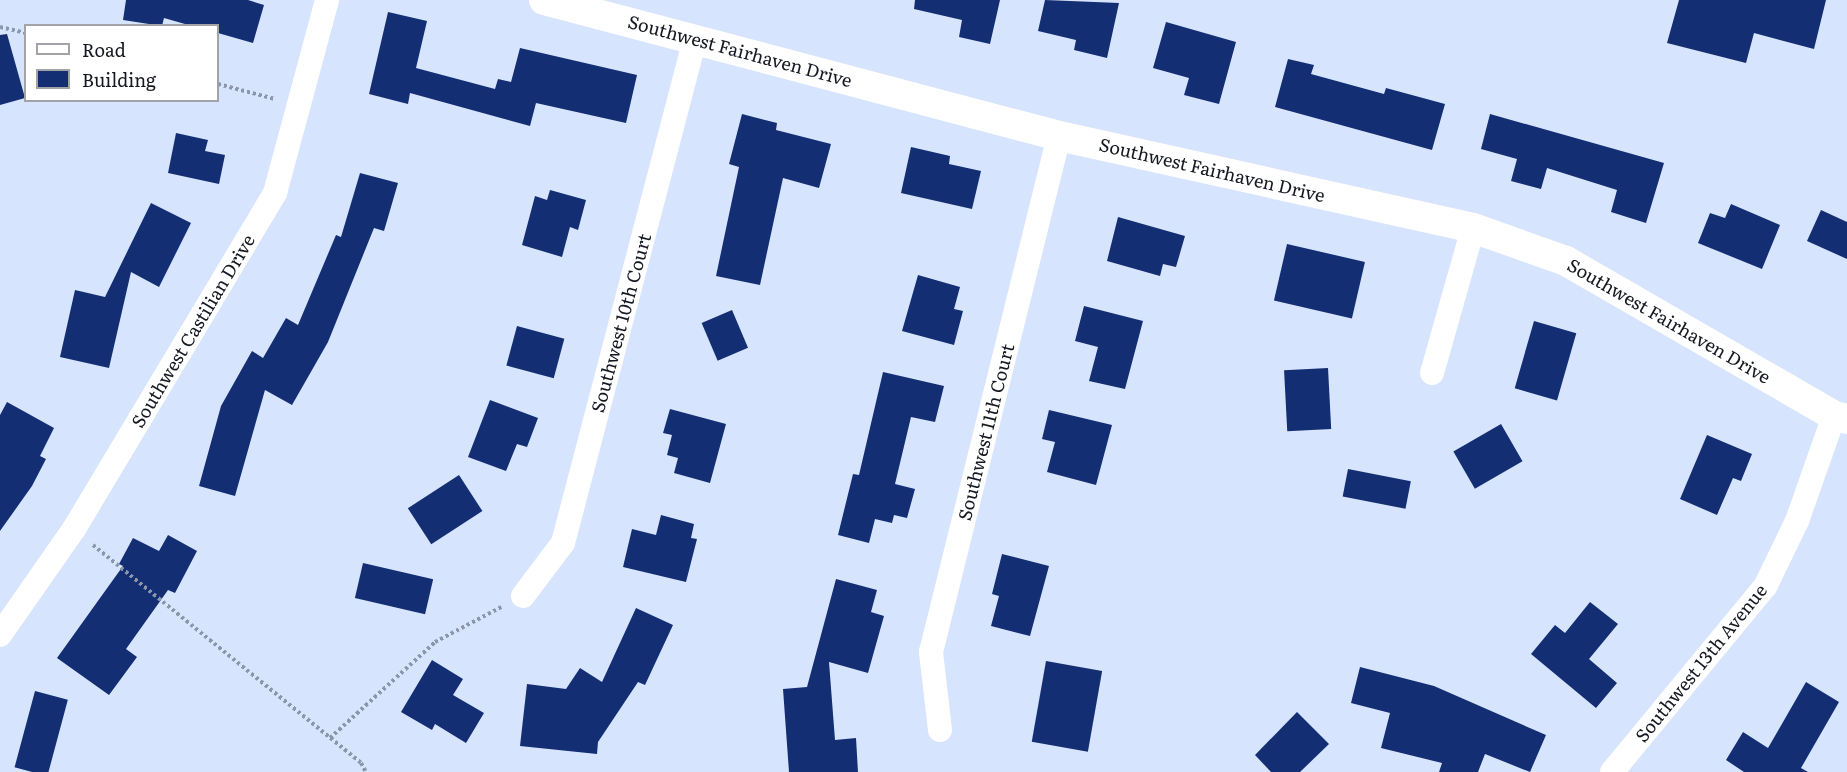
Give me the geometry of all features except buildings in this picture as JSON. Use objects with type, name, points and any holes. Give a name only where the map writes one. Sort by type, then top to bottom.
[{"type":"street","name":"Southwest Castilian Drive","points":[[0,635],[74,529],[275,193],[327,0]]},
{"type":"street","name":"Southwest Fairhaven Drive","points":[[544,0],[1059,136],[1473,228],[1566,261],[1841,418]]},
{"type":"street","name":"Southwest 10th Court","points":[[523,596],[563,543],[695,39]]},
{"type":"street","name":"Southwest 11th Court","points":[[940,730],[931,652],[1059,136]]},
{"type":"street","points":[[1432,373],[1473,228]]},
{"type":"street","name":"Southwest 13th Avenue","points":[[1612,772],[1766,585],[1797,521],[1841,418]]},
{"type":"path","points":[[0,27],[24,33]]},
{"type":"path","points":[[219,84],[298,105]]},
{"type":"path","points":[[74,529],[361,762],[366,772]]},
{"type":"path","points":[[330,738],[435,642],[523,596]]}]
